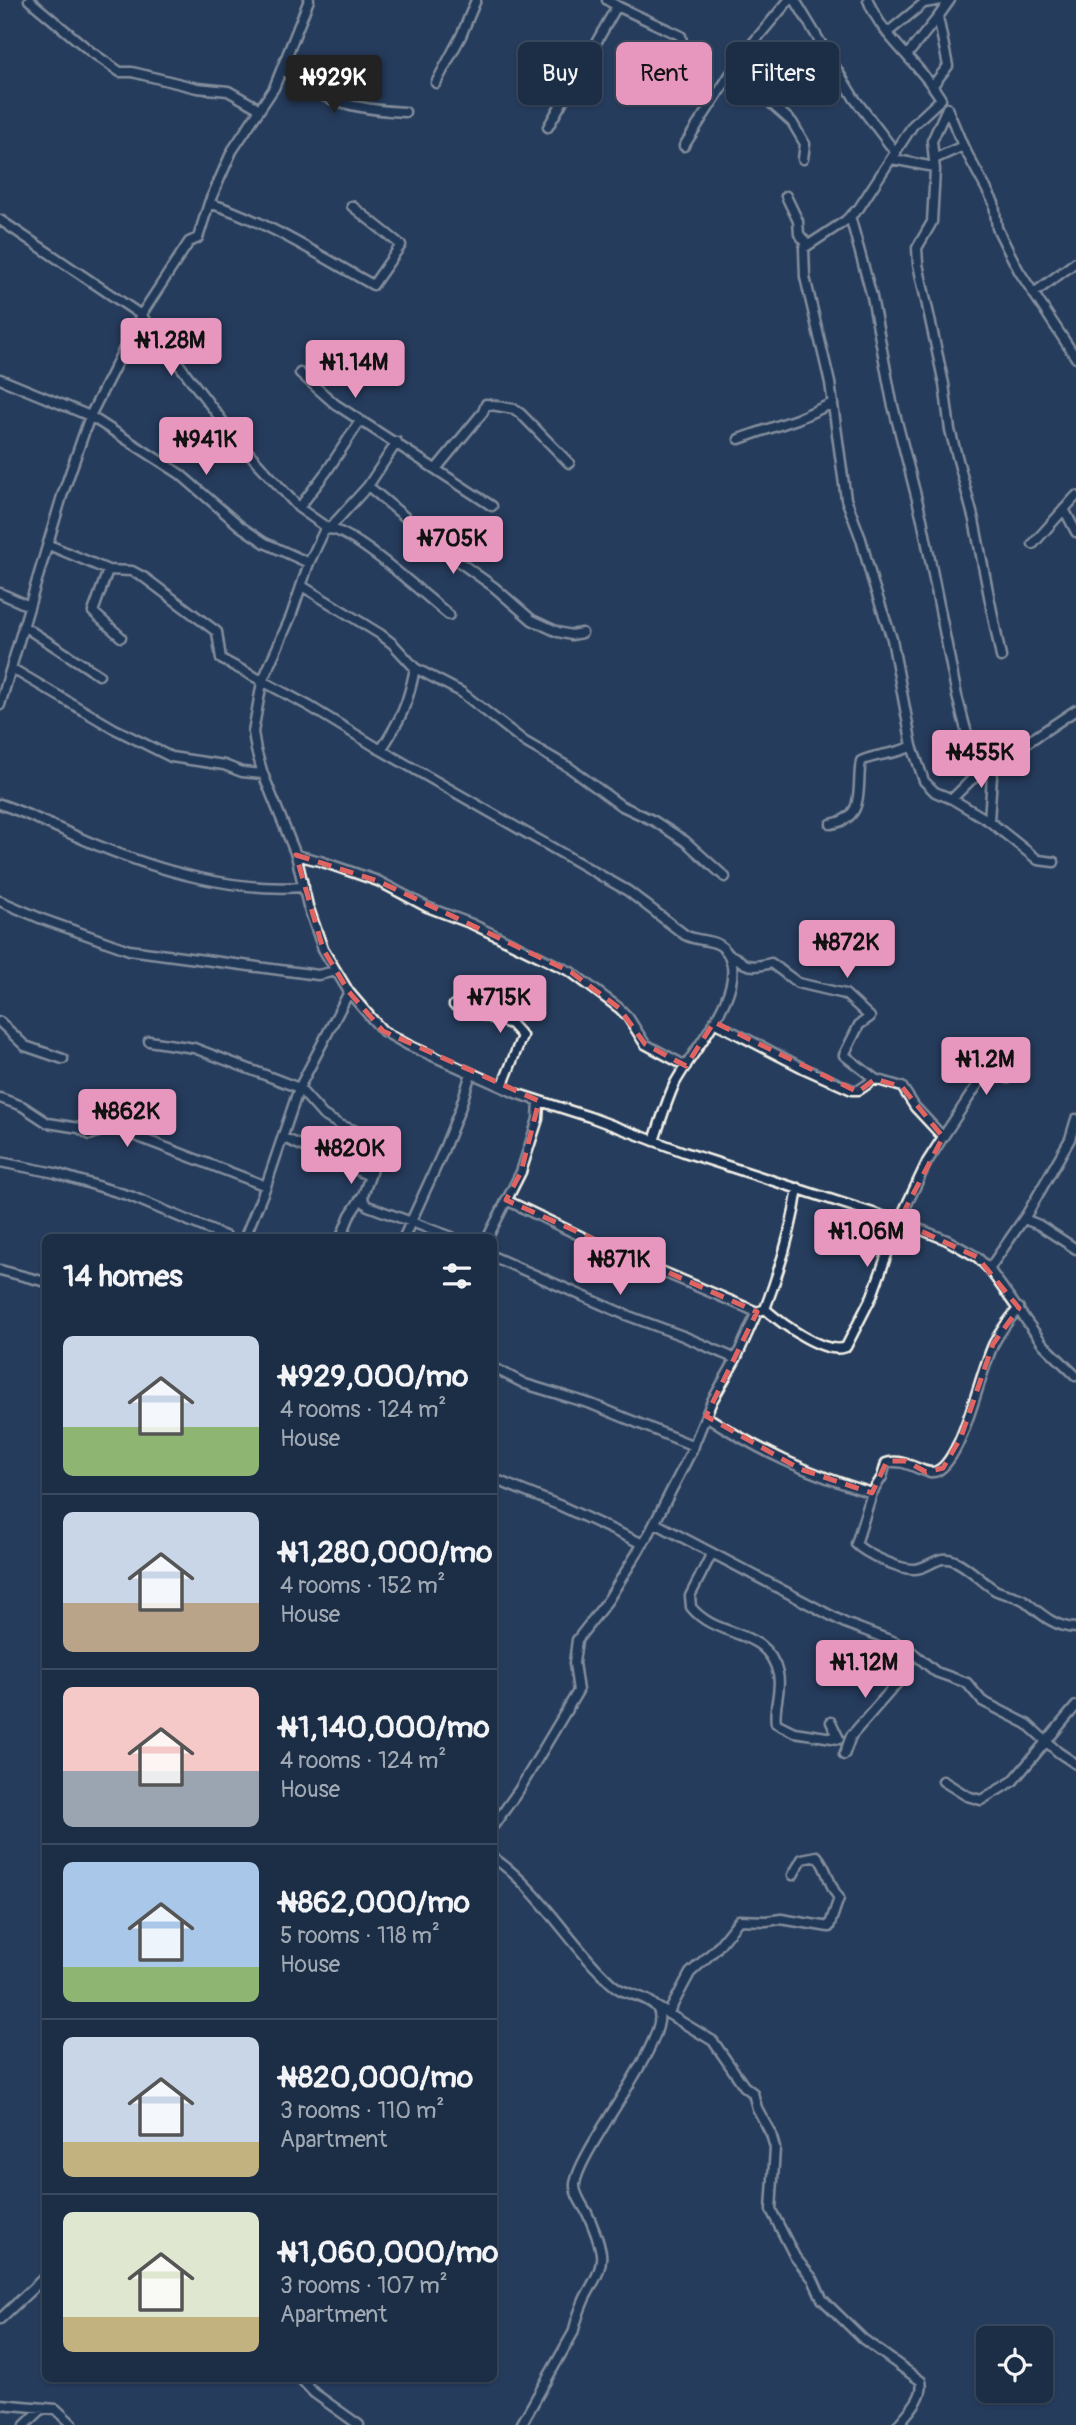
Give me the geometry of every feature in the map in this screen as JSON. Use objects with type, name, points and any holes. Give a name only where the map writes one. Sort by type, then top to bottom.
[{"type":"street","points":[[29,0],[90,51],[120,72],[132,72],[197,88],[228,91],[260,109]]},
{"type":"street","points":[[0,705],[62,496],[90,416],[141,315],[189,242],[198,238],[209,203],[232,151],[274,89],[309,0]]},
{"type":"street","points":[[436,83],[461,36],[476,0]]},
{"type":"street","points":[[607,0],[681,36],[682,42]]},
{"type":"street","points":[[753,42],[789,0]]},
{"type":"street","points":[[795,0],[854,98],[894,156],[934,163],[963,146]]},
{"type":"street","points":[[868,0],[878,23],[908,54],[933,85],[947,108],[963,146],[994,203],[997,228],[1019,271],[1076,358]]},
{"type":"street","points":[[887,33],[925,2],[943,0]]},
{"type":"street","points":[[908,54],[950,0]]},
{"type":"street","points":[[548,127],[617,6]]},
{"type":"street","points":[[933,85],[948,66],[938,17]]},
{"type":"street","points":[[282,69],[298,84],[347,104],[374,111],[405,112]]},
{"type":"street","points":[[684,146],[726,83]]},
{"type":"street","points":[[941,99],[913,125],[859,208],[804,248],[805,277],[833,403],[846,499],[892,639],[912,746],[924,781],[935,792],[989,821],[1038,860],[1054,862]]},
{"type":"street","points":[[773,105],[792,122],[805,144],[803,159]]},
{"type":"street","points":[[947,108],[932,141],[932,222],[917,248],[920,279],[944,384],[950,429],[964,477],[989,589],[1001,657]]},
{"type":"street","points":[[786,196],[798,221],[799,234],[808,245]]},
{"type":"street","points":[[209,203],[241,215],[310,249],[373,285],[401,245],[352,205]]},
{"type":"street","points":[[850,216],[869,287],[892,402],[922,519],[957,696],[978,775]]},
{"type":"street","points":[[0,220],[141,315],[237,440],[299,508],[329,528],[341,531],[371,552],[449,615]]},
{"type":"street","points":[[1034,293],[1076,262]]},
{"type":"street","points":[[300,373],[335,404],[492,506]]},
{"type":"street","points":[[0,379],[90,416],[180,474],[240,526],[265,543],[309,563]]},
{"type":"street","points":[[739,439],[833,403]]},
{"type":"street","points":[[436,469],[486,404],[514,409],[522,414],[569,463]]},
{"type":"street","points":[[299,508],[360,421]]},
{"type":"street","points":[[397,442],[368,486],[324,531],[262,682],[253,732],[263,774],[296,855],[313,924],[323,949],[349,992],[383,1031],[502,1087],[654,1141],[899,1221],[947,1240],[977,1257],[989,1269],[1043,1344],[1076,1376]]},
{"type":"street","points":[[368,486],[532,620],[558,632],[582,634]]},
{"type":"street","points":[[1033,544],[1076,496]]},
{"type":"street","points":[[1064,509],[1076,533]]},
{"type":"street","points":[[49,545],[108,570],[132,571],[145,578],[217,632],[221,659],[309,706],[628,891],[685,935],[694,940],[714,941],[722,946],[729,956],[732,969],[728,995],[674,1085],[654,1141]]},
{"type":"street","points":[[108,570],[93,612],[121,637]]},
{"type":"street","points":[[302,586],[393,644],[415,668],[461,692],[525,741],[570,768],[620,805],[654,821],[685,841],[725,877]]},
{"type":"street","points":[[0,593],[29,606]]},
{"type":"street","points":[[23,626],[99,675]]},
{"type":"street","points":[[11,668],[113,728],[171,757],[263,774]]},
{"type":"street","points":[[382,750],[410,699],[415,668]]},
{"type":"street","points":[[952,799],[978,775],[1076,710]]},
{"type":"street","points":[[831,824],[841,822],[852,813],[859,800],[861,761],[912,746]]},
{"type":"street","points":[[989,821],[995,764]]},
{"type":"street","points":[[0,804],[98,846],[159,868],[240,886],[283,889],[304,887]]},
{"type":"street","points":[[296,855],[378,881],[427,907],[472,924],[571,972],[620,1008],[645,1044],[686,1066]]},
{"type":"street","points":[[0,901],[129,950],[318,975],[336,971]]},
{"type":"street","points":[[729,956],[738,957],[746,965],[771,963],[798,983],[845,994],[870,1017],[859,1025],[844,1055],[875,1079],[902,1087],[915,1107],[943,1137]]},
{"type":"street","points":[[247,1234],[284,1138],[299,1088],[349,992]]},
{"type":"street","points":[[454,1005],[511,1024],[522,1036],[502,1087]]},
{"type":"street","points":[[0,1022],[25,1046],[63,1059]]},
{"type":"street","points":[[714,1022],[852,1090],[859,1090],[875,1079]]},
{"type":"street","points":[[149,1041],[194,1048],[299,1088],[323,1115],[340,1125],[370,1136],[377,1150],[370,1176],[343,1234]]},
{"type":"street","points":[[506,1200],[593,1241],[761,1311],[798,1334],[834,1349],[846,1347],[872,1296],[899,1221],[927,1162],[985,1073],[994,1070],[1008,1078],[1019,1066]]},
{"type":"street","points":[[405,1234],[446,1144],[471,1073]]},
{"type":"street","points":[[0,1098],[22,1106],[48,1123],[79,1128],[90,1135],[112,1128],[266,1186]]},
{"type":"street","points":[[489,1234],[521,1171],[538,1119],[539,1101]]},
{"type":"street","points":[[989,1269],[1024,1219],[1073,1139],[1076,1119]]},
{"type":"street","points":[[284,1138],[370,1176]]},
{"type":"street","points":[[0,1162],[55,1173],[130,1196],[220,1234]]},
{"type":"street","points":[[497,1821],[519,1790],[578,1691],[574,1663],[577,1640],[608,1600],[655,1523],[694,1446],[722,1380],[761,1311],[788,1243],[798,1188]]},
{"type":"street","points":[[363,1195],[368,1206],[444,1234]]},
{"type":"street","points":[[1024,1219],[1039,1225],[1076,1249]]},
{"type":"street","points":[[497,1258],[626,1315],[736,1359]]},
{"type":"street","points":[[0,1270],[42,1281]]},
{"type":"street","points":[[1019,1308],[1007,1321],[993,1344],[961,1437],[948,1463],[934,1472],[926,1472],[906,1461],[886,1462],[882,1477],[872,1493],[856,1544],[866,1554],[905,1568],[916,1569],[937,1558],[955,1560],[998,1591],[1022,1599],[1039,1615],[1065,1628],[1076,1628]]},
{"type":"street","points":[[497,1370],[525,1384],[591,1404],[694,1446]]},
{"type":"street","points":[[706,1416],[740,1439],[800,1469],[872,1493]]},
{"type":"street","points":[[497,1480],[643,1544]]},
{"type":"street","points":[[655,1523],[845,1623],[895,1642],[936,1672],[967,1683],[982,1701],[1027,1724],[1076,1764]]},
{"type":"street","points":[[712,1553],[690,1596],[691,1607],[699,1616],[757,1642],[769,1654],[778,1674],[780,1689],[774,1715],[776,1723],[794,1732],[839,1739],[831,1722]]},
{"type":"street","points":[[844,1755],[851,1736],[906,1673],[912,1652]]},
{"type":"street","points":[[943,1781],[967,1796],[981,1800],[1013,1781],[1076,1706]]},
{"type":"street","points":[[668,2014],[690,1973],[716,1949],[739,1920],[781,1919],[829,1927],[839,1898],[830,1886],[825,1865],[817,1856],[802,1859],[793,1875]]},
{"type":"street","points":[[497,1861],[537,1898],[567,1937],[617,1988],[645,2000],[713,2041],[744,2086],[753,2093],[775,2148],[776,2166],[771,2210],[795,2256],[813,2279],[822,2299],[863,2339],[921,2381],[923,2388],[918,2399],[898,2425]]},
{"type":"street","points":[[521,2425],[573,2333],[585,2298],[596,2279],[601,2254],[588,2214],[575,2186],[592,2146],[639,2071],[650,2047],[660,2016],[657,2007]]},
{"type":"street","points":[[0,2319],[42,2280]]},
{"type":"street","points":[[304,2382],[314,2393],[359,2425]]},
{"type":"street","points":[[0,2404],[56,2409],[73,2425]]},
{"type":"street","points":[[25,2425],[43,2408]]},
{"type":"highlighted area","points":[[296,855],[378,881],[571,972],[619,1008],[645,1044],[686,1066],[714,1022],[858,1092],[875,1079],[902,1087],[943,1137],[899,1221],[977,1257],[1019,1308],[993,1344],[961,1437],[943,1468],[926,1472],[906,1461],[887,1461],[872,1493],[800,1469],[706,1416],[757,1312],[506,1200],[521,1172],[539,1101],[383,1031],[349,992],[323,949]]}]
